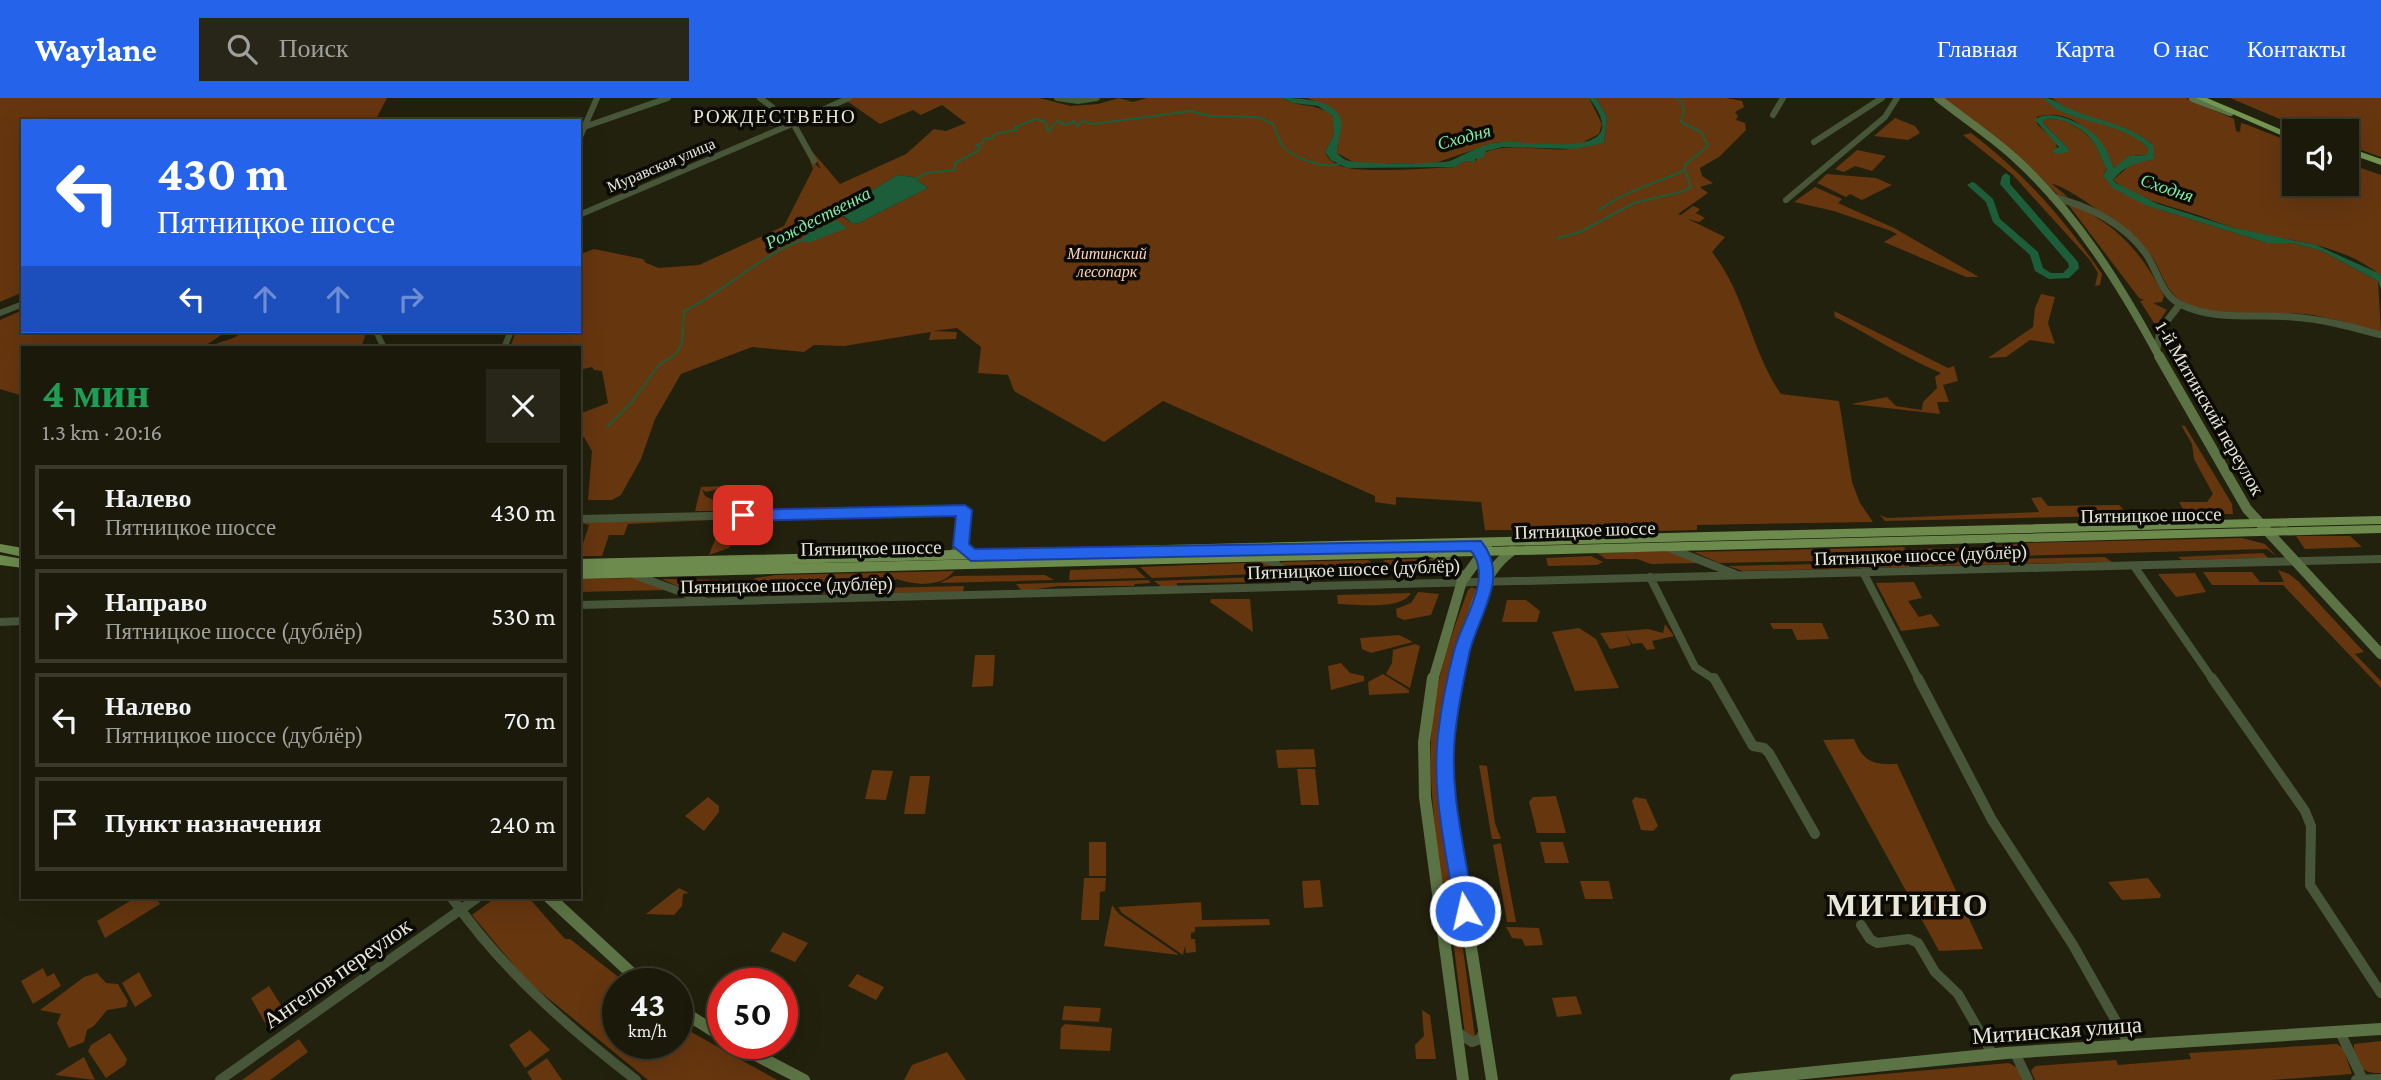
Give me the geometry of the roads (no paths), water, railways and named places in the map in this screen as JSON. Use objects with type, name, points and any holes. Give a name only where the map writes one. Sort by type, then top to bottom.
[{"type":"highway","points":[[2200,98],[2282,133]]},
{"type":"highway","points":[[2217,98],[2282,126]]},
{"type":"highway","points":[[2359,154],[2381,162]]},
{"type":"highway","points":[[2359,162],[2381,170]]},
{"type":"main road","points":[[1932,98],[2052,197]]},
{"type":"main road","points":[[1938,98],[2015,158],[2052,197]]},
{"type":"main road","points":[[2193,98],[2239,116]]},
{"type":"main road","name":"1-й Митинский переулок","points":[[2052,197],[2124,292],[2203,436],[2262,527],[2381,654]]},
{"type":"main road","name":"Пятницкое шоссе","points":[[581,574],[1666,547],[2262,527],[2381,520]]},
{"type":"main road","name":"Пятницкое шоссе","points":[[581,564],[1470,542],[2262,527],[2381,529]]},
{"type":"main road","points":[[1470,542],[1483,551],[1487,581]]},
{"type":"main road","points":[[1463,1080],[1425,797],[1424,742],[1438,654],[1462,581],[1483,551],[1495,542]]},
{"type":"main road","points":[[0,548],[21,553]]},
{"type":"main road","points":[[1492,1080],[1447,796],[1446,736],[1462,649],[1487,581],[1502,558],[1512,551]]},
{"type":"main road","points":[[1433,553],[1454,561],[1461,572],[1462,581]]},
{"type":"main road","points":[[0,560],[21,564]]},
{"type":"main road","points":[[551,899],[624,968]]},
{"type":"main road","name":"Митинская улица","points":[[1736,1080],[2015,1053],[2381,1029]]},
{"type":"main road","points":[[764,1059],[804,1080]]},
{"type":"street","points":[[581,134],[597,98]]},
{"type":"street","points":[[584,127],[668,98]]},
{"type":"street","points":[[760,98],[792,124],[814,161]]},
{"type":"street","name":"Муравская улица","points":[[581,214],[849,98]]},
{"type":"street","points":[[1057,98],[1078,101],[1097,98]]},
{"type":"street","points":[[1773,115],[1783,98]]},
{"type":"street","points":[[1814,142],[1882,98]]},
{"type":"street","points":[[1786,200],[1885,117],[1897,98]]},
{"type":"street","points":[[2052,197],[2082,205],[2133,240],[2146,253],[2169,295],[2179,304],[2220,314],[2310,319],[2381,335]]},
{"type":"street","points":[[2157,349],[2160,330],[2179,304]]},
{"type":"street","points":[[0,313],[21,305]]},
{"type":"street","points":[[581,519],[965,510],[961,546],[950,555]]},
{"type":"street","points":[[961,546],[971,555]]},
{"type":"street","points":[[1666,547],[1741,576]]},
{"type":"street","points":[[1259,557],[1275,564],[1301,586]]},
{"type":"street","name":"Пятницкое шоссе (дублёр)","points":[[581,605],[2381,559]]},
{"type":"street","points":[[2134,566],[2305,811],[2311,826],[2309,885],[2381,993]]},
{"type":"street","points":[[1863,572],[1992,820],[2073,945],[2130,1046]]},
{"type":"street","points":[[629,573],[710,603]]},
{"type":"street","points":[[1650,577],[1695,667],[1713,676],[1753,746],[1765,748],[1769,753],[1815,834]]},
{"type":"street","points":[[0,622],[21,621]]},
{"type":"street","points":[[453,899],[517,981],[636,1080]]},
{"type":"street","name":"Ангелов переулок","points":[[220,1080],[476,899]]},
{"type":"street","points":[[1861,925],[1870,939],[1877,943],[1909,939],[1918,943],[1935,972],[1958,994],[1993,1055]]},
{"type":"street","points":[[1443,938],[1448,929],[1455,927],[1465,931],[1469,938]]},
{"type":"street","points":[[1456,1030],[1462,1038],[1472,1042],[1480,1039],[1484,1030]]},
{"type":"street","points":[[2340,1032],[2363,1080]]},
{"type":"street","points":[[2015,1053],[2028,1080]]},
{"type":"street","points":[[2356,1080],[2381,1079]]},
{"type":"waterway","points":[[1599,210],[1630,192],[1685,170],[1685,165],[1708,146],[1701,132],[1681,122],[1684,108],[1676,98]]},
{"type":"waterway","name":"Рождественка","points":[[1049,131],[1057,121],[1066,125],[1074,121],[1077,126],[1083,121],[1093,124],[1191,111],[1209,116],[1258,117],[1273,124],[1282,145],[1293,154],[1317,164],[1339,164]]},
{"type":"waterway","name":"Рождественка","points":[[915,179],[926,173],[955,170],[955,163],[978,151],[980,148],[976,145],[983,143],[984,138],[991,139],[995,134],[1017,130],[1015,127],[1036,119],[1046,122],[1048,132]]},
{"type":"waterway","points":[[1558,238],[1580,232],[1634,203],[1684,191],[1691,187],[1686,172]]},
{"type":"waterway","points":[[1972,185],[1990,201],[1996,220],[2035,254],[2038,269],[2049,276],[2066,276],[2074,268],[2073,262],[2005,184],[2006,176]]},
{"type":"waterway","name":"Рождественка","points":[[607,427],[631,403],[659,365],[676,354],[682,343],[684,311],[769,256],[800,241]]},
{"type":"district","name":"РОЖДЕСТВЕНО","points":[[775,116]]},
{"type":"district","name":"МИТИНО","points":[[1908,905]]},
{"type":"water label","name":"Сходня","points":[[1464,137]]},
{"type":"water label","name":"Сходня","points":[[2167,188]]},
{"type":"park label","name":"Митинский лесопарк","points":[[1107,262]]}]
